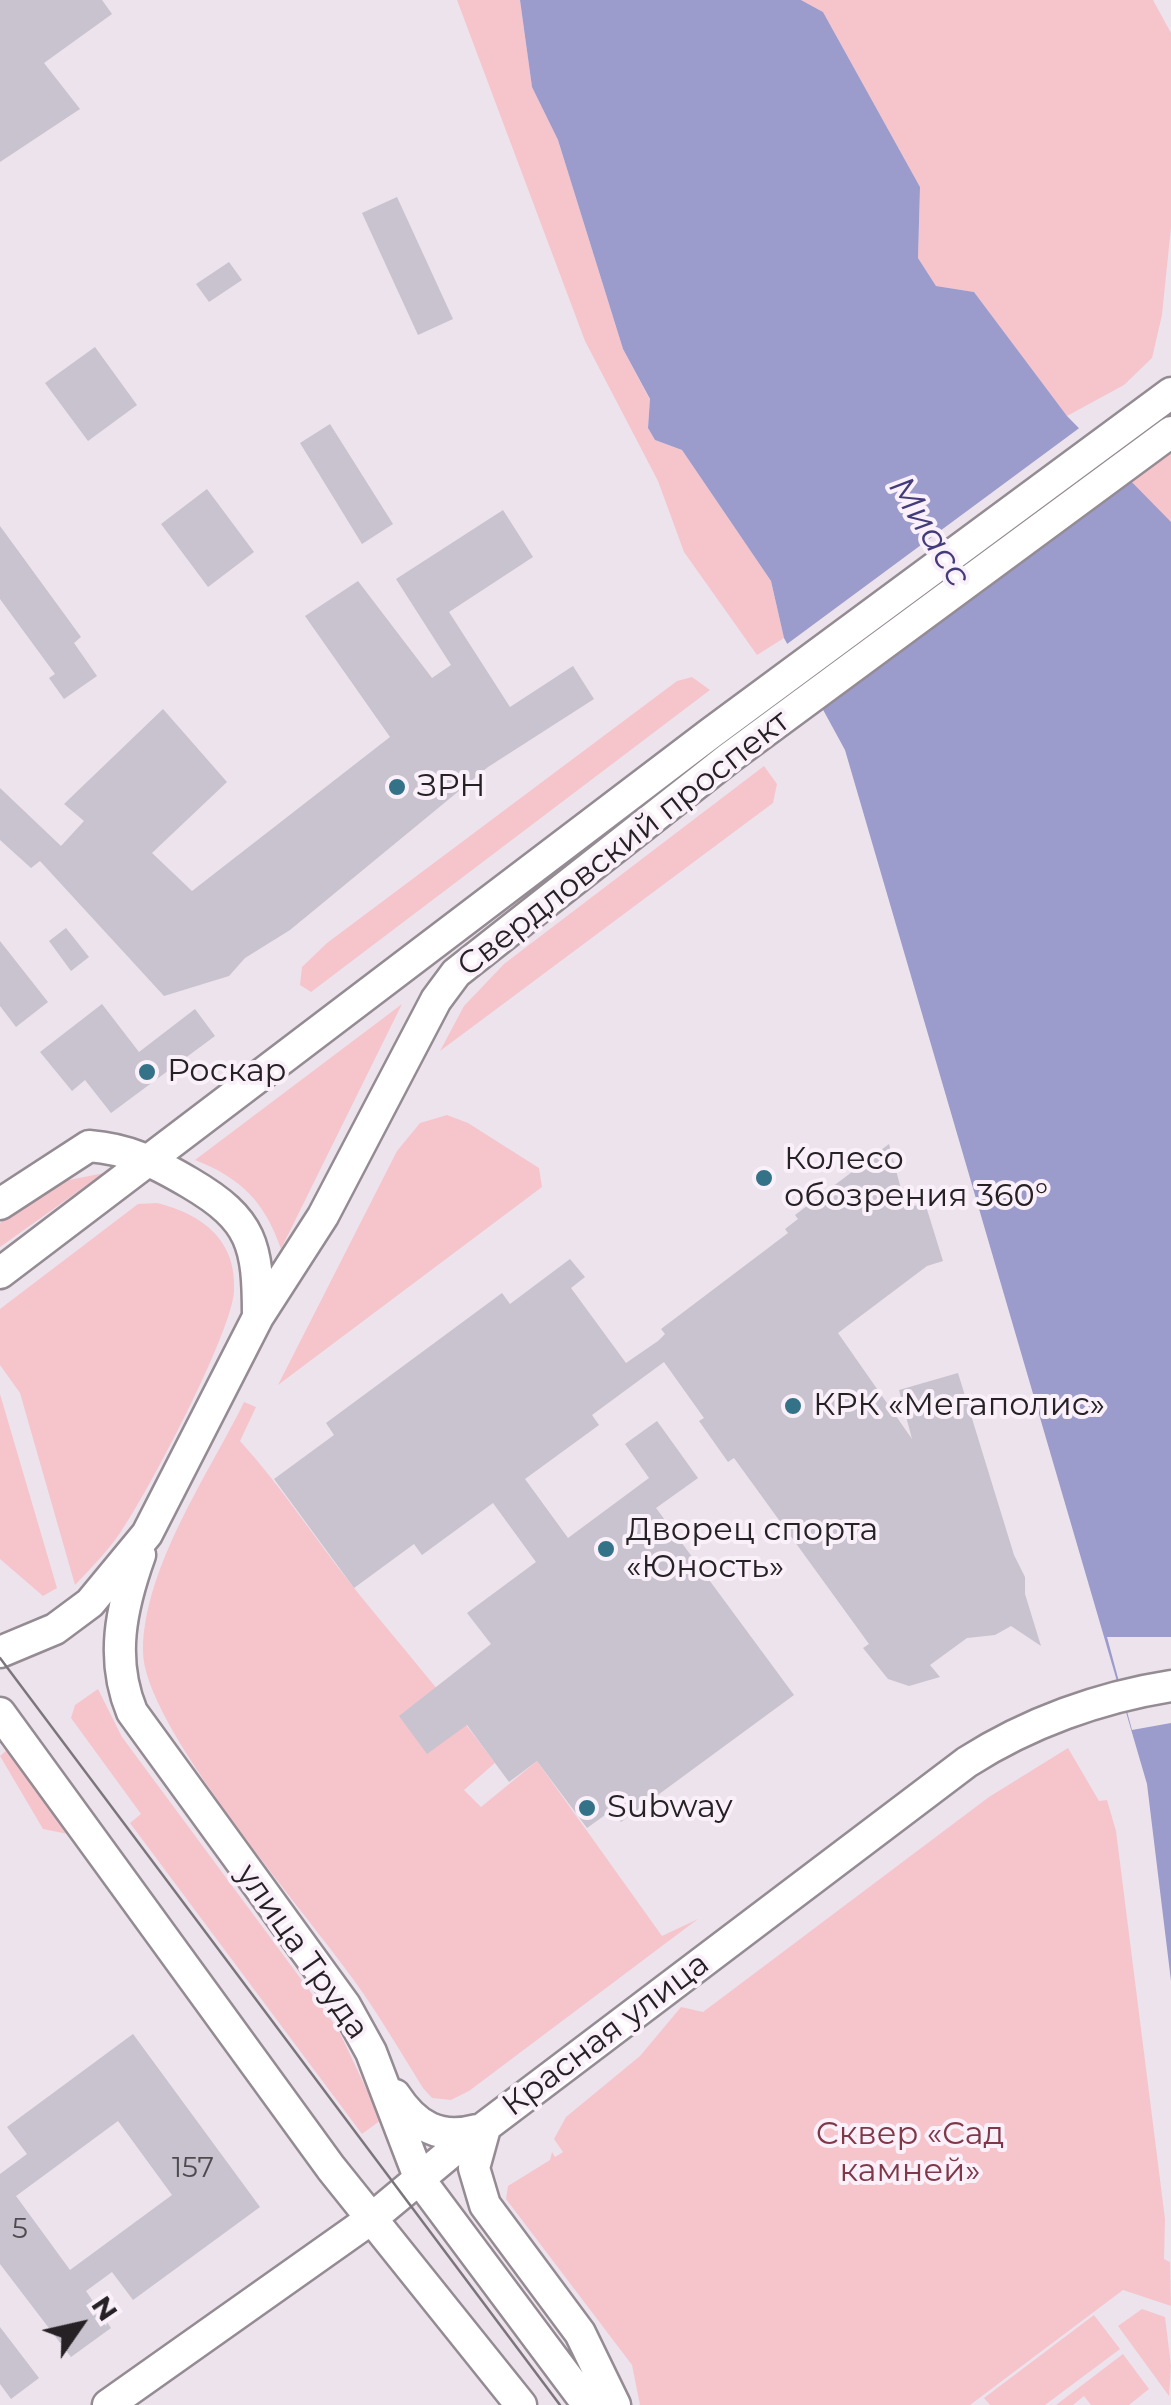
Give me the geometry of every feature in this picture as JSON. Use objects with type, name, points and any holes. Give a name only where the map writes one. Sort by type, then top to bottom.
[{"type":"main road","name":"Свердловский проспект","points":[[0,1273],[1135,438],[1171,392]]},
{"type":"main road","name":"Свердловский проспект","points":[[1135,438],[1171,432]]},
{"type":"main road","name":"Свердловский проспект","points":[[0,1652],[55,1628],[90,1603],[147,1534],[258,1317],[322,1216],[436,1000],[456,973],[720,746]]},
{"type":"main road","points":[[0,1204],[89,1146],[154,1160],[226,1204],[239,1219],[254,1262],[258,1317]]},
{"type":"main road","name":"улица Труда","points":[[147,1534],[130,1583],[118,1641],[119,1670],[132,1712],[335,1990],[371,2052],[420,2180],[588,2405]]},
{"type":"main road","name":"Красная улица","points":[[108,2405],[371,2219],[967,1762],[1032,1726],[1171,1686]]},
{"type":"main road","points":[[0,1713],[371,2219],[521,2405]]},
{"type":"main road","points":[[371,2052],[397,2100],[424,2126],[448,2136],[485,2128],[474,2168],[485,2205],[592,2352],[615,2405]]},
{"type":"green space","points":[[457,0],[520,0],[532,87],[558,140],[623,349],[650,400],[648,428],[655,440],[682,450],[771,581],[784,638],[757,655],[684,552],[658,481],[585,341]]},
{"type":"green space","points":[[801,0],[1153,0],[1171,33],[1171,227],[1162,315],[1152,358],[1124,385],[1067,416],[974,292],[936,286],[918,258],[920,187],[823,12]]},
{"type":"green space","points":[[1171,452],[1171,522],[1129,483]]},
{"type":"green space","points":[[692,677],[710,690],[311,992],[300,985],[302,967],[327,943],[677,681]]},
{"type":"green space","points":[[764,766],[777,784],[773,803],[440,1051],[464,1006],[504,964]]},
{"type":"green space","points":[[402,1004],[281,1249],[267,1218],[249,1194],[226,1175],[195,1160]]},
{"type":"green space","points":[[447,1115],[468,1123],[539,1168],[542,1187],[278,1385],[397,1151],[420,1123]]},
{"type":"green space","points":[[104,1173],[0,1247],[0,1223],[54,1183]]},
{"type":"green space","points":[[157,1203],[188,1214],[223,1243],[233,1273],[230,1312],[204,1376],[149,1485],[115,1540],[75,1585],[20,1393],[0,1365],[0,1309],[138,1204]]},
{"type":"green space","points":[[0,1394],[57,1588],[43,1596],[0,1559]]},
{"type":"green space","points":[[244,1402],[256,1407],[240,1441],[495,1763],[464,1790],[481,1807],[537,1761],[662,1936],[698,1919],[469,2091],[451,2100],[432,2098],[423,2088],[362,1992],[196,1768],[149,1682],[143,1650],[154,1586],[181,1521]]},
{"type":"green space","points":[[98,1689],[122,1737],[338,2029],[381,2120],[362,2134],[130,1823],[141,1814],[71,1718],[75,1705]]},
{"type":"green space","name":"Сквер «Сад камней»","points":[[1068,1748],[1099,1801],[1107,1800],[1116,1831],[1165,2219],[1164,2259],[1170,2262],[1171,2306],[1123,2290],[970,2405],[640,2405],[632,2365],[506,2199],[508,2186],[550,2160],[552,2152],[555,2157],[563,2152],[554,2139],[566,2117],[640,2056],[681,2007],[703,2012],[989,1797]]},
{"type":"green space","points":[[7,1750],[68,1834],[43,1829],[0,1756]]},
{"type":"green space","points":[[1142,2309],[1165,2317],[1171,2366],[1169,2396],[1118,2326]]},
{"type":"green space","points":[[1094,2315],[1120,2349],[1045,2405],[990,2405],[984,2398]]},
{"type":"green space","points":[[1123,2354],[1149,2389],[1129,2405],[1091,2405],[1084,2396],[1073,2405],[1056,2405]]},
{"type":"water","name":"Миасс","points":[[520,0],[801,0],[823,12],[920,187],[918,258],[936,286],[974,292],[1067,416],[1171,522],[1171,1981],[1147,1784],[845,750],[784,638],[771,581],[682,450],[655,440],[648,428],[650,399],[623,349],[558,140],[532,87]]},
{"type":"pier","points":[[1082,426],[1130,477],[817,709],[783,647]]},
{"type":"pier","points":[[1107,1637],[1171,1637],[1171,1723],[1132,1730]]},
{"type":"building","points":[[0,0],[102,0],[112,14],[44,63],[80,109],[0,162]]},
{"type":"building","points":[[397,197],[453,319],[418,335],[362,213]]},
{"type":"building","points":[[229,262],[242,280],[209,302],[196,284]]},
{"type":"building","points":[[95,347],[137,405],[88,441],[45,383]]},
{"type":"building","points":[[330,424],[393,524],[362,544],[300,443]]},
{"type":"building","points":[[207,489],[254,552],[208,587],[161,524]]},
{"type":"building","name":"ЗРН","points":[[503,510],[533,557],[449,612],[510,707],[573,666],[594,699],[488,767],[290,930],[245,958],[229,976],[164,996],[40,861],[31,868],[0,840],[0,788],[61,846],[84,821],[64,804],[163,709],[227,782],[152,853],[192,891],[390,737],[305,616],[358,581],[432,678],[451,665],[396,579]]},
{"type":"building","points":[[0,526],[81,637],[74,643],[97,676],[64,699],[49,678],[55,674],[0,599]]},
{"type":"building","points":[[66,928],[89,957],[71,971],[49,941]]},
{"type":"building","points":[[0,941],[48,1002],[16,1027],[0,1006]]},
{"type":"building","points":[[102,1004],[139,1052],[195,1009],[215,1036],[111,1113],[85,1080],[72,1091],[40,1052]]},
{"type":"building","points":[[889,1144],[906,1208],[925,1203],[943,1261],[927,1266],[838,1333],[912,1439],[899,1390],[958,1373],[1014,1555],[1025,1577],[1025,1594],[1041,1646],[1011,1626],[995,1635],[967,1638],[930,1665],[940,1677],[909,1686],[888,1679],[863,1648],[869,1644],[734,1458],[728,1462],[699,1421],[704,1418],[664,1362],[592,1415],[599,1425],[525,1479],[568,1538],[649,1478],[625,1444],[657,1421],[698,1478],[656,1508],[794,1695],[621,1822],[612,1810],[587,1828],[537,1761],[509,1782],[467,1725],[427,1754],[399,1716],[491,1644],[467,1613],[536,1562],[493,1503],[422,1555],[414,1544],[354,1588],[274,1479],[334,1435],[326,1423],[502,1293],[510,1304],[570,1259],[585,1277],[571,1288],[626,1363],[658,1341],[665,1334],[661,1329],[788,1233],[785,1229],[798,1219],[795,1215]]},
{"type":"building","points":[[133,2034],[260,2207],[133,2300],[112,2272],[86,2291],[111,2328],[71,2357],[0,2264],[0,2174],[27,2154],[7,2127]],"holes":[[[118,2121],[172,2195],[70,2270],[16,2196]]]},
{"type":"building","points":[[0,2327],[39,2378],[11,2399],[0,2384]]},
{"type":"tram line","points":[[0,1658],[560,2405]]},
{"type":"place","name":"ЗРН","points":[[397,787]]},
{"type":"place","name":"Роскар","points":[[147,1072]]},
{"type":"place","name":"Колесо обозрения 360°","points":[[764,1178]]},
{"type":"place","name":"КРК «Мегаполис»","points":[[793,1406]]},
{"type":"place","name":"Дворец спорта «Юность»","points":[[606,1549]]},
{"type":"place","name":"Subway","points":[[587,1808]]}]
